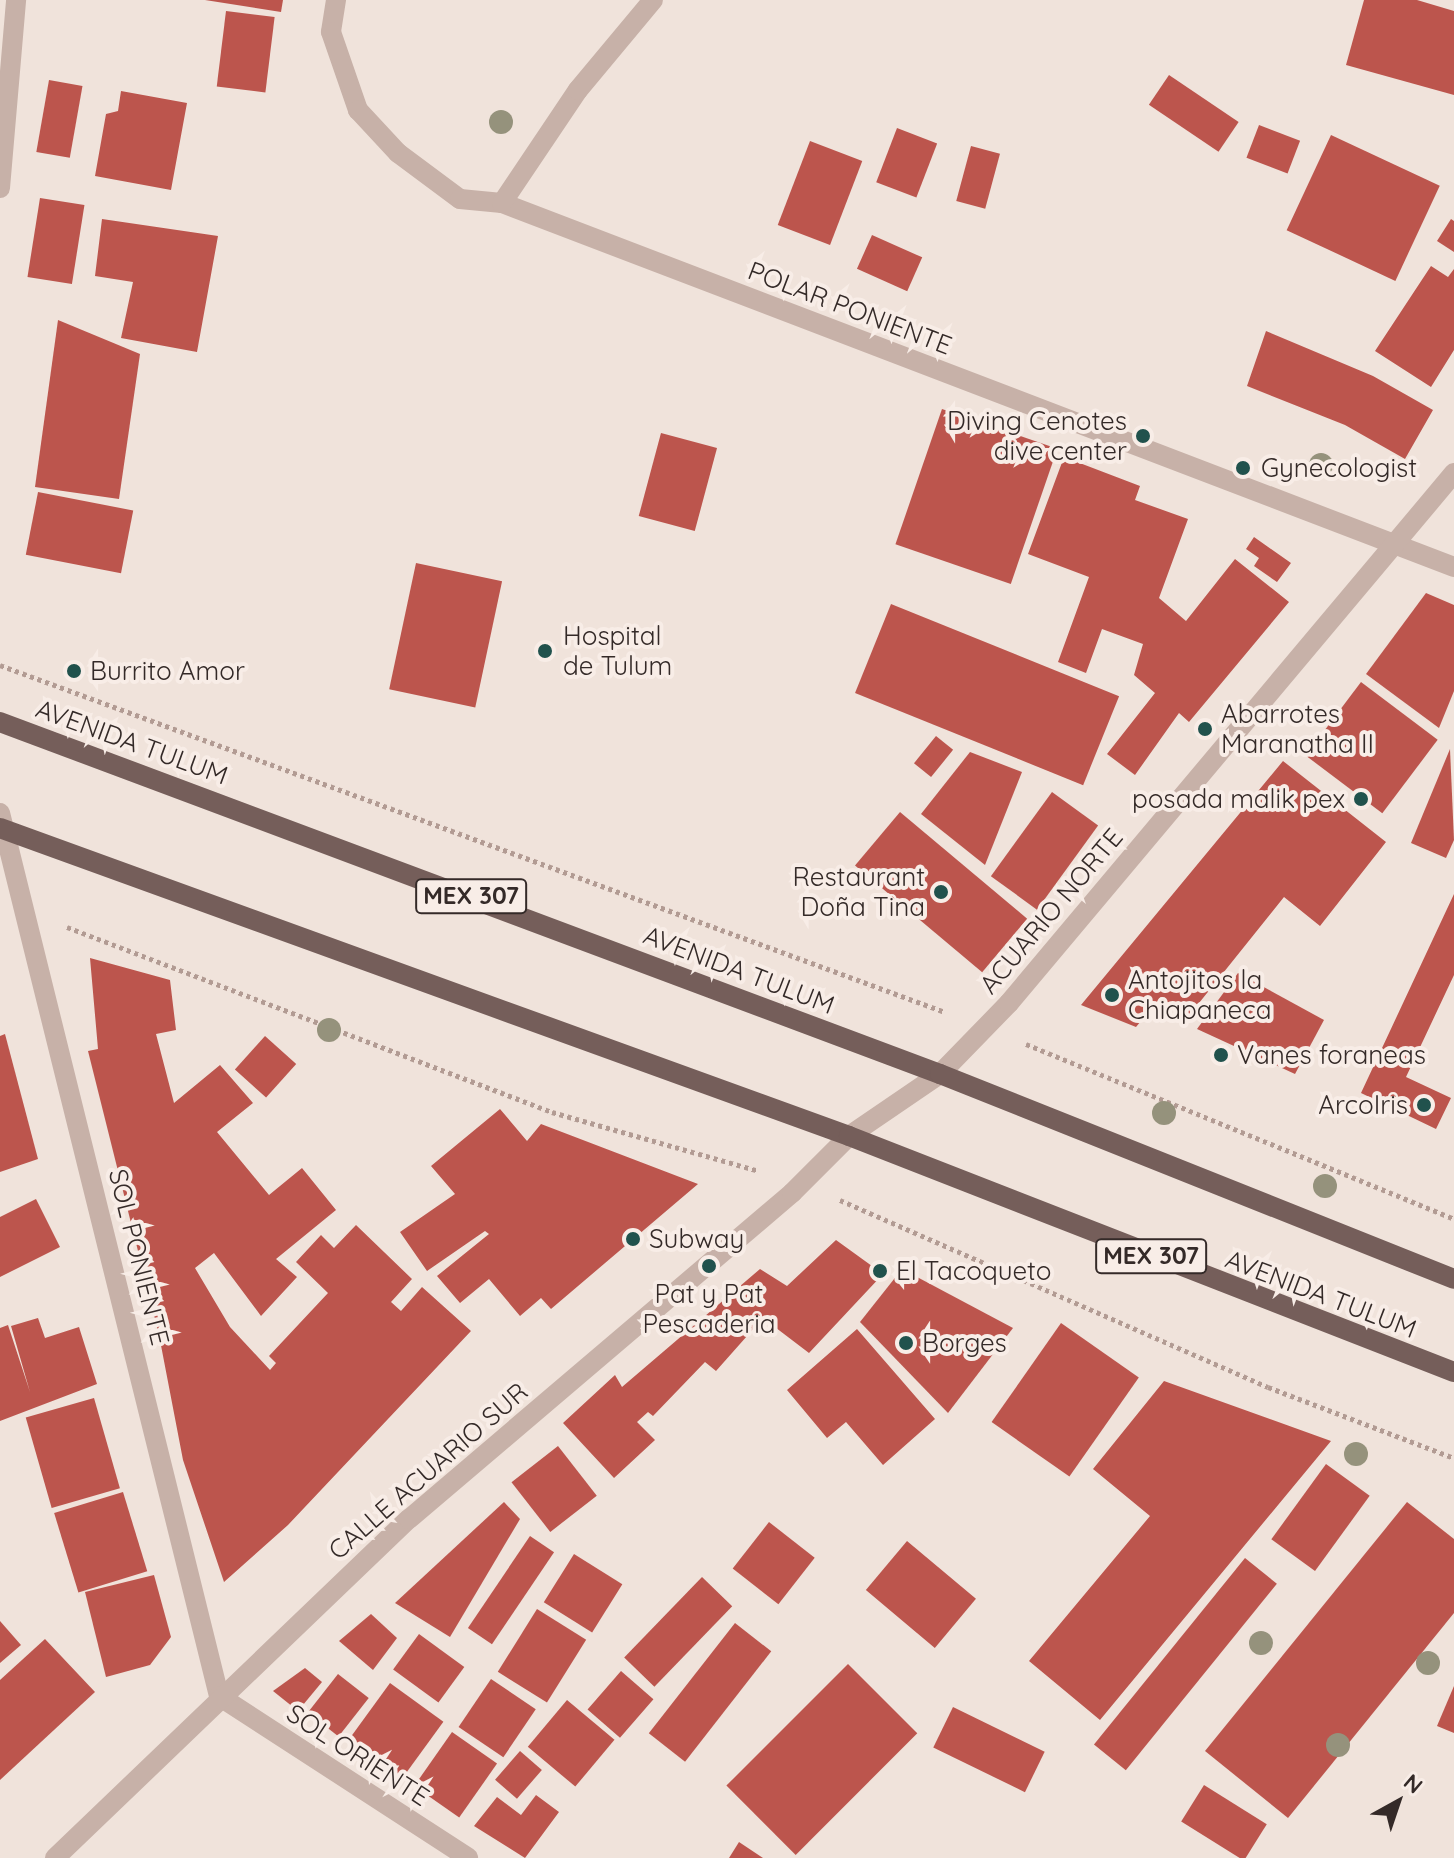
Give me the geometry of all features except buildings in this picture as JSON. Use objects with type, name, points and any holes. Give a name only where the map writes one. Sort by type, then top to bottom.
[{"type":"main road","name":"AVENIDA TULUM","points":[[0,722],[940,1074],[1454,1279]]},
{"type":"main road","name":"AVENIDA TULUM","points":[[3,824],[849,1136],[1454,1372]]},
{"type":"street","name":"POLAR PONIENTE","points":[[336,0],[331,32],[358,110],[398,153],[460,199],[502,203],[1454,567]]},
{"type":"street","points":[[502,203],[578,90],[653,0]]},
{"type":"street","points":[[0,188],[14,1]]},
{"type":"street","name":"ACUARIO NORTE","points":[[849,1136],[940,1074],[985,1027],[1390,542],[1454,473]]},
{"type":"street","name":"SOL PONIENTE","points":[[3,824],[28,912],[219,1696]]},
{"type":"street","name":"CALLE ACUARIO SUR","points":[[55,1858],[219,1696],[409,1519],[802,1183],[849,1136]]},
{"type":"street","name":"SOL ORIENTE","points":[[219,1696],[468,1858]]},
{"type":"path","points":[[0,665],[985,1027],[1454,1219]]},
{"type":"path","points":[[28,912],[552,1112],[802,1183],[1268,1387],[1454,1458]]},
{"type":"place","name":"Diving Cenotes dive center","points":[[1143,436]]},
{"type":"place","name":"Gynecologist","points":[[1243,468]]},
{"type":"place","name":"Hospital de Tulum","points":[[545,651]]},
{"type":"place","name":"Burrito Amor","points":[[74,671]]},
{"type":"place","name":"Abarrotes Maranatha II","points":[[1205,729]]},
{"type":"place","name":"posada malik pex","points":[[1361,799]]},
{"type":"place","name":"Restaurant Doña Tina","points":[[941,892]]},
{"type":"place","name":"Antojitos la Chiapaneca","points":[[1112,995]]},
{"type":"place","name":"Vanes foraneas","points":[[1221,1055]]},
{"type":"place","name":"ArcoIris","points":[[1424,1105]]},
{"type":"place","name":"Subway","points":[[633,1239]]},
{"type":"place","name":"Pat y Pat Pescaderia","points":[[709,1266]]},
{"type":"place","name":"El Tacoqueto","points":[[880,1271]]},
{"type":"place","name":"Borges","points":[[906,1343]]}]
